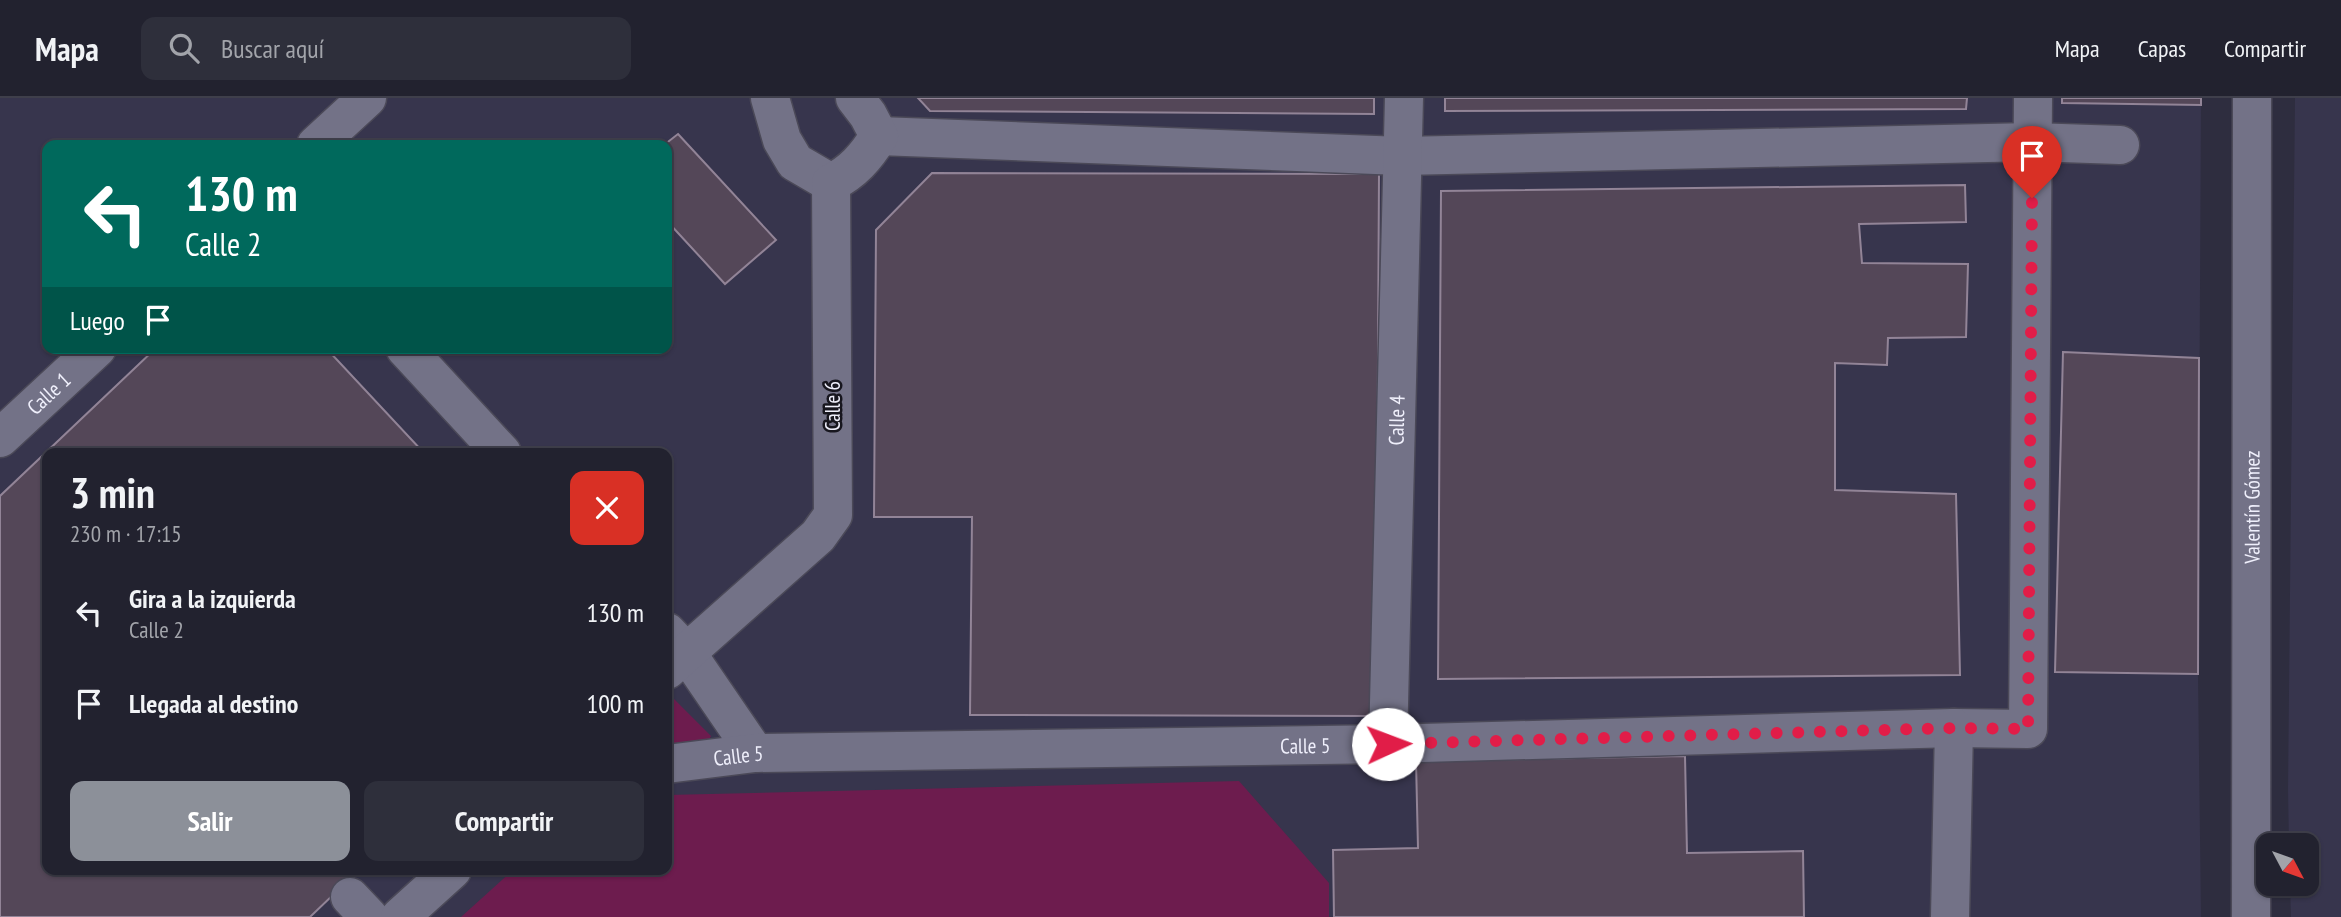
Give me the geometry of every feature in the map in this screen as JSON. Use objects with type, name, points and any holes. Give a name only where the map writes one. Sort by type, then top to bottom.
[{"type":"street","points":[[321,140],[367,98]]},
{"type":"street","points":[[770,98],[782,140],[795,162],[831,183],[846,176],[866,156],[878,136]]},
{"type":"street","points":[[855,98],[868,115],[878,136]]},
{"type":"street","name":"Calle 4","points":[[1388,744],[1404,98]]},
{"type":"street","points":[[2032,98],[2032,142]]},
{"type":"street","name":"Valentín Gómez","points":[[2251,917],[2252,98]]},
{"type":"street","points":[[878,136],[1402,156],[2032,142],[2120,145]]},
{"type":"street","name":"Calle 5","points":[[672,763],[755,753],[1388,744],[1954,728],[2028,729],[2032,142]]},
{"type":"street","name":"Calle 6","points":[[673,651],[818,536],[833,515],[831,183]]},
{"type":"street","name":"Calle 1","points":[[0,438],[91,354]]},
{"type":"street","points":[[411,354],[497,448]]},
{"type":"street","points":[[673,651],[755,753]]},
{"type":"street","points":[[1950,917],[1954,728]]},
{"type":"street","points":[[400,917],[446,875]]},
{"type":"shaded area","points":[[0,98],[2201,98],[2198,674],[2201,917],[0,917]]},
{"type":"shaded area","points":[[2295,98],[2341,98],[2341,917],[2291,917],[2290,896],[2319,896],[2319,833],[2289,833]]},
{"type":"shaded area","points":[[672,697],[711,736],[706,746],[672,749]]},
{"type":"shaded area","points":[[1239,781],[1329,883],[1329,917],[461,917],[507,875],[672,875],[672,795]]},
{"type":"building","points":[[918,98],[1374,98],[1374,114],[930,111]]},
{"type":"building","points":[[1445,98],[1967,98],[1966,109],[1445,111]]},
{"type":"building","points":[[2062,98],[2201,98],[2201,105],[2062,103]]},
{"type":"building","points":[[678,134],[776,240],[725,284],[672,226],[670,140]]},
{"type":"building","points":[[932,173],[1379,174],[1376,716],[970,715],[972,517],[874,517],[876,230]]},
{"type":"building","points":[[1965,185],[1966,222],[1859,224],[1862,263],[1968,264],[1966,337],[1888,338],[1887,365],[1835,363],[1835,490],[1956,494],[1960,675],[1438,679],[1441,191]]},
{"type":"building","points":[[2063,352],[2199,358],[2198,674],[2055,672]]},
{"type":"building","points":[[150,354],[332,354],[419,448],[51,448]]},
{"type":"building","points":[[42,456],[42,875],[354,875],[310,917],[0,917],[0,496]]},
{"type":"building","points":[[1685,756],[1687,853],[1803,851],[1804,917],[1334,917],[1333,850],[1418,848],[1416,761]]},
{"type":"route","points":[[1388,744],[1954,728],[2028,729],[2032,198]]}]
